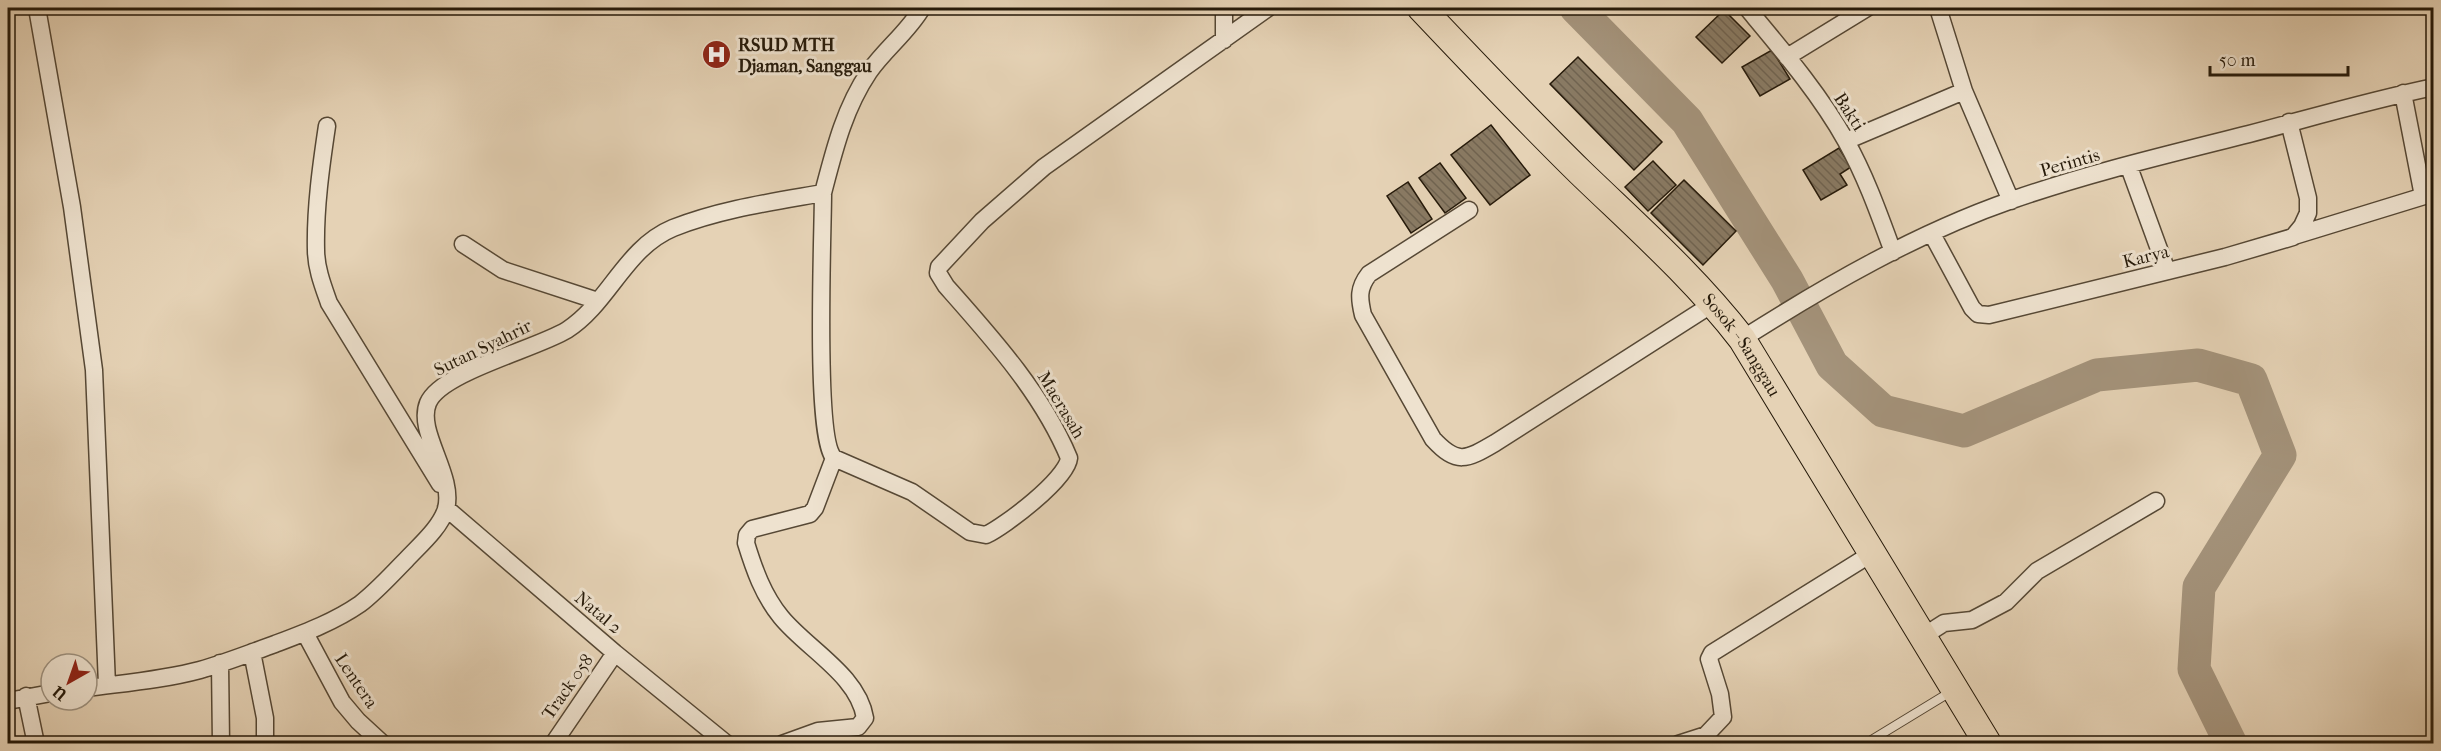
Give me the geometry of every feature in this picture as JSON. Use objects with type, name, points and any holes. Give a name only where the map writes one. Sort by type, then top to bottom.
[{"type":"highway","name":"Sosok - Sanggau","points":[[1421,8],[1533,124],[1714,303],[1742,339],[1988,744]]},
{"type":"street","points":[[37,8],[72,207],[93,370],[107,685]]},
{"type":"street","points":[[782,744],[818,731],[858,727],[865,718],[858,698],[847,683],[782,618],[768,599],[746,543],[752,529],[810,514],[818,502],[834,458],[826,444],[822,390],[823,193],[851,102],[870,70],[922,8]]},
{"type":"street","points":[[1224,8],[1224,40]]},
{"type":"street","name":"Maerasah","points":[[834,458],[912,492],[970,532],[986,535],[1034,499],[1064,472],[1069,458],[1044,410],[1013,365],[946,286],[938,273],[939,267],[982,221],[1044,167],[1268,8]]},
{"type":"street","name":"Bakti","points":[[1747,8],[1787,57],[1846,141],[1874,198],[1893,252]]},
{"type":"street","points":[[1787,57],[1867,8]]},
{"type":"street","points":[[1938,8],[1964,91],[2011,201]]},
{"type":"street","name":"Perintis","points":[[1742,339],[1780,315],[1893,252],[2011,201],[2289,122],[2433,87]]},
{"type":"street","points":[[1846,141],[1964,91]]},
{"type":"street","points":[[2403,93],[2428,194]]},
{"type":"street","points":[[2289,122],[2308,198],[2308,213],[2302,226],[2293,237]]},
{"type":"street","name":"Natal 2","points":[[327,126],[321,170],[316,250],[319,276],[329,303],[447,502],[615,653],[728,744]]},
{"type":"street","points":[[2129,167],[2166,271]]},
{"type":"street","name":"Sutan Syahrir","points":[[447,502],[426,415],[428,404],[435,392],[478,368],[566,331],[598,301],[639,251],[672,228],[742,207],[823,193]]},
{"type":"street","name":"Karya","points":[[1932,234],[1972,308],[1978,314],[1989,315],[2293,237],[2428,194]]},
{"type":"street","points":[[1469,210],[1369,274],[1361,284],[1359,298],[1363,315],[1433,439],[1447,453],[1460,459],[1474,455],[1495,443],[1714,303]]},
{"type":"street","points":[[463,244],[503,270],[598,301]]},
{"type":"street","points":[[1922,637],[1944,623],[1972,620],[2006,602],[2037,571],[2156,501]]},
{"type":"street","points":[[99,686],[172,676],[220,663],[305,633],[337,618],[378,589],[420,545],[441,520],[447,502]]},
{"type":"street","points":[[1678,744],[1706,735],[1723,717],[1724,708],[1709,659],[1712,653],[1871,554]]},
{"type":"street","name":"Lentera","points":[[305,633],[342,702],[358,721],[383,744]]},
{"type":"street","points":[[252,652],[265,718],[265,744]]},
{"type":"street","name":"Track 058","points":[[553,744],[615,653]]},
{"type":"street","points":[[220,663],[221,744]]},
{"type":"street","points":[[8,701],[39,694]]},
{"type":"street","points":[[26,696],[36,744]]},
{"type":"lane","points":[[1865,744],[1955,689]]},
{"type":"building","points":[[1724,10],[1750,36],[1722,63],[1696,37]]},
{"type":"building","points":[[1772,50],[1790,79],[1760,96],[1742,67]]},
{"type":"building","points":[[1578,57],[1662,142],[1634,170],[1550,84]]},
{"type":"building","points":[[1491,125],[1530,175],[1490,205],[1451,155]]},
{"type":"building","points":[[1839,148],[1851,167],[1840,174],[1847,185],[1821,200],[1803,170]]},
{"type":"building","points":[[1653,161],[1676,185],[1648,211],[1625,187]]},
{"type":"building","points":[[1440,163],[1466,198],[1445,213],[1419,178]]},
{"type":"building","points":[[1684,180],[1736,231],[1703,265],[1651,213]]},
{"type":"building","points":[[1408,182],[1432,219],[1411,233],[1387,196]]},
{"type":"waterway","points":[[1576,8],[1687,121],[1787,280],[1832,365],[1883,411],[1964,431],[2097,375],[2198,365],[2251,380],[2280,455],[2199,587],[2194,669],[2231,744]]},
{"type":"place","name":"RSUD MTH Djaman, Sanggau","points":[[717,55]]}]
